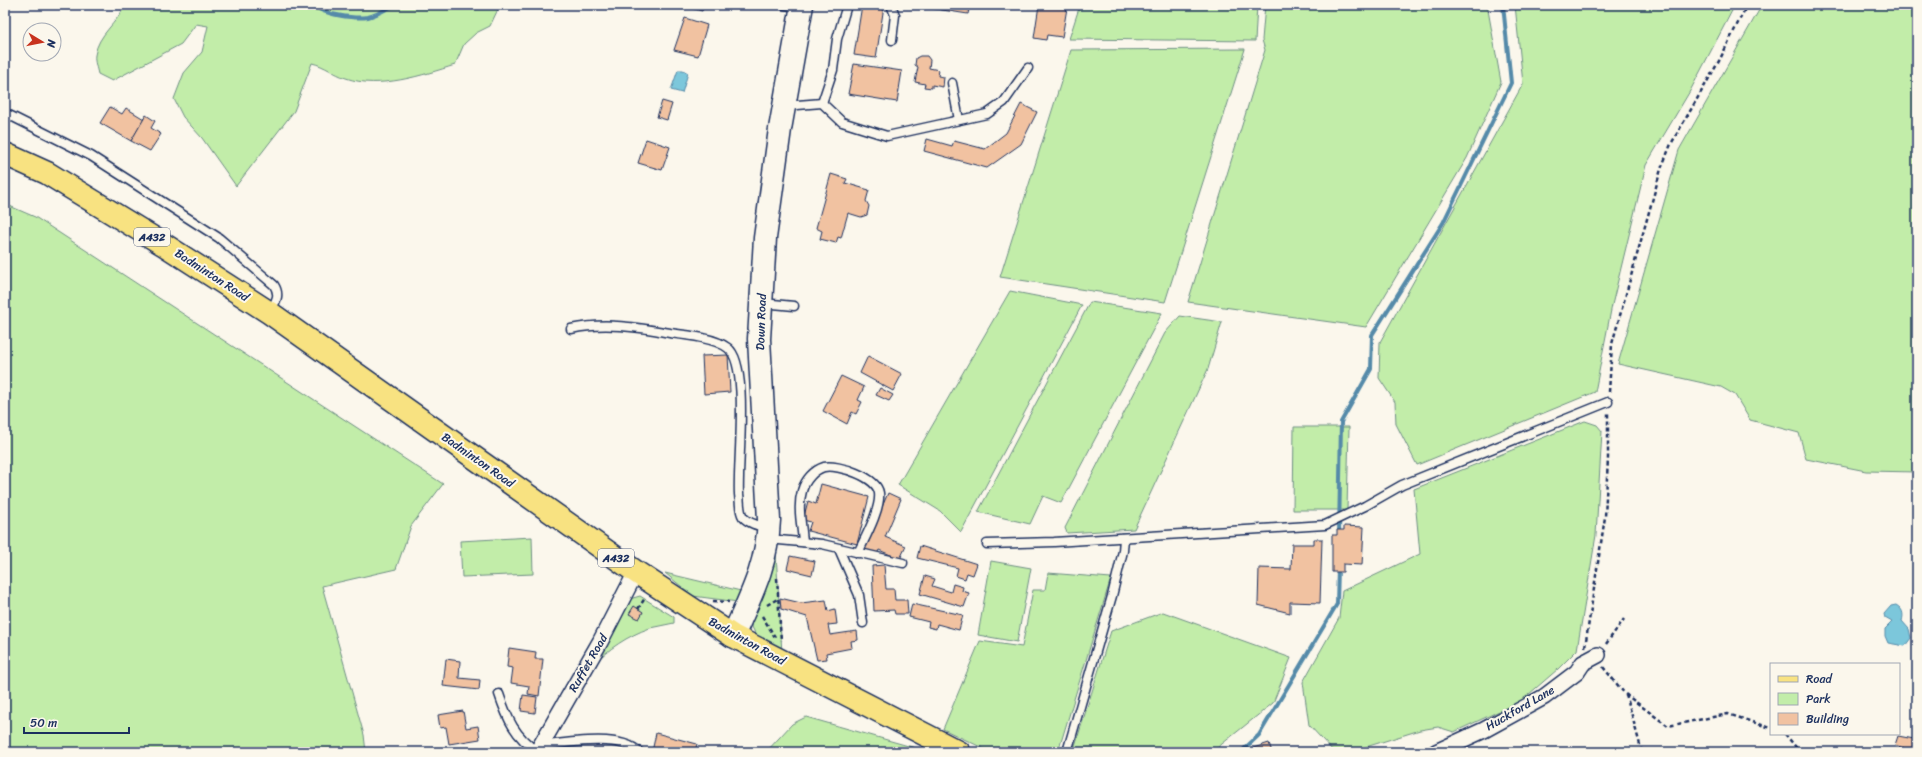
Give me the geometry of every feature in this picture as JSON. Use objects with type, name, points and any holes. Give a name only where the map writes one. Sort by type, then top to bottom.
[{"type":"main road","name":"Badminton Road","points":[[5,154],[47,173],[163,244],[270,313],[636,572],[733,636],[959,752]]},
{"type":"street","name":"Down Road","points":[[733,636],[762,571],[769,534],[759,339],[765,238],[784,106],[796,6]]},
{"type":"street","name":"Ruffet Road","points":[[538,750],[600,642],[636,572]]},
{"type":"street","name":"Huckford Lane","points":[[1436,752],[1484,730],[1544,697],[1577,672],[1583,663],[1598,655]]},
{"type":"lane","points":[[822,103],[833,70],[837,38],[847,5]]},
{"type":"lane","points":[[891,5],[895,15],[892,40]]},
{"type":"lane","points":[[784,106],[822,103],[842,122],[887,136],[987,114],[1004,102],[1028,68]]},
{"type":"lane","points":[[952,83],[959,120]]},
{"type":"lane","points":[[5,113],[91,156],[219,238],[274,285],[278,292],[278,298],[270,313]]},
{"type":"lane","points":[[761,303],[794,306]]},
{"type":"lane","points":[[571,329],[606,324],[702,338],[728,348],[735,355],[738,366],[741,403],[738,485],[740,506],[743,517],[769,534],[903,563]]},
{"type":"lane","points":[[987,544],[1124,538],[1325,525],[1365,506],[1402,485],[1608,402]]},
{"type":"lane","points":[[803,542],[801,502],[802,491],[808,479],[817,470],[826,467],[840,468],[861,475],[874,482],[879,492],[878,502],[858,553]]},
{"type":"lane","points":[[1067,752],[1112,596],[1123,552],[1124,538]]},
{"type":"lane","points":[[839,548],[859,595],[863,623]]},
{"type":"lane","points":[[499,694],[507,718],[515,731],[525,742],[538,750],[577,742],[612,741],[632,746],[639,752]]},
{"type":"path","points":[[1747,5],[1719,61],[1671,144],[1661,169],[1612,344],[1609,364],[1608,458],[1605,517],[1583,663],[1602,667],[1626,694],[1668,726],[1728,714],[1770,728]]},
{"type":"path","points":[[777,576],[782,646]]},
{"type":"path","points":[[638,609],[646,596]]},
{"type":"path","points":[[1598,655],[1624,619]]},
{"type":"path","points":[[1626,694],[1633,727],[1642,752]]},
{"type":"path","points":[[1786,735],[1800,752]]},
{"type":"green space","points":[[125,5],[500,5],[490,26],[476,33],[464,44],[455,65],[401,80],[372,82],[346,78],[312,63],[294,111],[236,186],[202,138],[183,117],[174,99],[184,73],[202,52],[208,26],[196,24],[181,44],[112,81],[98,74],[95,55],[100,41],[122,12]]},
{"type":"green space","points":[[1080,5],[1257,5],[1255,41],[1069,39]]},
{"type":"green space","points":[[1265,5],[1489,5],[1488,10],[1501,82],[1467,158],[1366,327],[1188,302],[1265,50],[1262,40]]},
{"type":"green space","points":[[1515,5],[1735,5],[1690,91],[1646,165],[1612,305],[1595,392],[1417,465],[1396,424],[1395,402],[1379,378],[1380,342],[1523,84]]},
{"type":"green space","points":[[1762,5],[1917,5],[1917,472],[1866,471],[1806,459],[1799,433],[1750,420],[1735,395],[1721,387],[1618,364],[1679,150]]},
{"type":"green space","points":[[1245,49],[1165,302],[1000,277],[1071,50]]},
{"type":"green space","points":[[5,204],[35,217],[443,484],[411,526],[396,569],[322,586],[364,735],[366,752],[5,752]]},
{"type":"green space","points":[[1010,291],[1082,305],[961,532],[940,511],[898,485]]},
{"type":"green space","points":[[1090,302],[1162,313],[1061,503],[1043,496],[1030,524],[978,512]]},
{"type":"green space","points":[[1180,316],[1222,322],[1208,369],[1134,529],[1067,533],[1065,528],[1165,333]]},
{"type":"green space","points":[[1585,421],[1597,425],[1602,431],[1596,535],[1577,650],[1558,669],[1521,701],[1454,732],[1438,727],[1420,730],[1350,752],[1334,752],[1309,725],[1303,682],[1339,618],[1342,591],[1420,554],[1414,489]]},
{"type":"green space","points":[[1294,427],[1349,427],[1347,510],[1293,510]]},
{"type":"green space","points":[[532,537],[533,574],[462,577],[460,541]]},
{"type":"green space","points":[[775,550],[782,654],[758,639],[751,625]]},
{"type":"green space","points":[[991,561],[1031,568],[1017,642],[978,635]]},
{"type":"green space","points":[[665,573],[745,592],[738,602],[693,596]]},
{"type":"green space","points":[[1048,573],[1111,578],[1058,752],[991,752],[943,729],[980,641],[1022,647],[1033,590],[1045,590]]},
{"type":"green space","points":[[640,596],[674,617],[674,623],[650,628],[626,639],[612,648],[592,665],[626,600]]},
{"type":"green space","points":[[1163,612],[1291,658],[1273,703],[1212,752],[1073,752],[1111,631]]},
{"type":"green space","points":[[806,717],[912,747],[923,752],[766,752],[792,724]]},
{"type":"water","points":[[678,70],[683,70],[688,73],[682,93],[671,90]]},
{"type":"water","points":[[1896,605],[1902,612],[1902,621],[1909,629],[1911,638],[1905,646],[1888,643],[1885,636],[1885,629],[1892,622],[1885,618],[1884,614],[1891,606]]},
{"type":"building","points":[[692,5],[704,5],[702,11],[691,8]]},
{"type":"building","points":[[862,5],[884,6],[876,58],[854,55]]},
{"type":"building","points":[[910,5],[970,5],[968,14]]},
{"type":"building","points":[[1039,5],[1067,8],[1062,37],[1047,35],[1046,40],[1034,38]]},
{"type":"building","points":[[685,18],[707,25],[698,56],[674,50]]},
{"type":"building","points":[[920,56],[927,56],[930,60],[929,68],[939,70],[938,76],[944,77],[943,87],[932,85],[932,88],[924,87],[925,84],[915,82],[918,67],[915,65],[916,58]]},
{"type":"building","points":[[854,64],[902,71],[897,102],[848,94]]},
{"type":"building","points":[[662,101],[672,104],[667,120],[657,117]]},
{"type":"building","points":[[1021,104],[1037,112],[1021,144],[987,168],[924,151],[927,139],[952,146],[954,141],[985,149],[1006,133]]},
{"type":"building","points":[[110,107],[122,114],[126,108],[144,119],[131,141],[100,123]]},
{"type":"building","points":[[146,115],[155,121],[151,128],[161,134],[150,151],[131,141]]},
{"type":"building","points":[[646,139],[670,147],[662,170],[638,163]]},
{"type":"building","points":[[831,174],[847,179],[845,183],[869,190],[866,201],[869,206],[867,215],[861,217],[848,213],[841,238],[838,237],[836,243],[820,239],[822,231],[816,228]]},
{"type":"building","points":[[728,355],[730,392],[704,394],[702,356]]},
{"type":"building","points":[[868,356],[902,374],[893,391],[860,373]]},
{"type":"building","points":[[841,376],[864,387],[858,400],[862,402],[856,414],[852,412],[847,424],[823,411]]},
{"type":"building","points":[[880,388],[893,395],[889,401],[876,395]]},
{"type":"building","points":[[821,484],[869,497],[857,544],[808,531],[811,522],[803,520],[808,501],[816,504]]},
{"type":"building","points":[[888,493],[901,499],[885,537],[906,546],[900,559],[879,550],[877,554],[864,549]]},
{"type":"building","points":[[1344,526],[1364,527],[1362,565],[1343,564],[1343,572],[1332,572],[1332,535],[1337,535],[1337,530],[1344,530]]},
{"type":"building","points":[[1314,539],[1322,539],[1320,603],[1290,602],[1290,613],[1258,605],[1259,568],[1291,569],[1292,544],[1314,544]]},
{"type":"building","points":[[920,546],[977,564],[973,575],[967,573],[965,579],[956,576],[958,568],[917,558]]},
{"type":"building","points":[[790,556],[815,561],[812,575],[787,569]]},
{"type":"building","points":[[884,565],[886,589],[894,589],[895,600],[907,600],[908,614],[895,614],[894,610],[874,611],[872,566]]},
{"type":"building","points":[[925,576],[935,579],[932,586],[951,592],[953,584],[963,587],[962,591],[969,593],[964,607],[920,594]]},
{"type":"building","points":[[780,598],[801,603],[826,600],[828,611],[835,609],[837,624],[828,625],[830,635],[857,631],[858,640],[851,641],[852,648],[826,653],[827,659],[817,660],[807,617],[781,609]]},
{"type":"building","points":[[912,604],[963,615],[959,630],[937,624],[936,629],[928,627],[929,622],[909,617]]},
{"type":"building","points":[[634,606],[643,612],[639,619],[629,614]]},
{"type":"building","points":[[509,648],[536,652],[535,659],[543,659],[539,696],[528,694],[529,686],[511,683],[513,668],[507,667]]},
{"type":"building","points":[[446,659],[460,661],[459,678],[480,680],[479,690],[443,686]]},
{"type":"building","points":[[523,695],[537,697],[535,713],[521,711]]},
{"type":"building","points":[[463,711],[466,728],[478,726],[480,739],[449,744],[446,727],[440,728],[438,715]]},
{"type":"building","points":[[656,733],[697,744],[695,752],[652,752]]},
{"type":"building","points":[[1898,736],[1914,739],[1913,743],[1915,744],[1917,738],[1917,752],[1902,752],[1904,748],[1895,745]]},
{"type":"building","points":[[1269,743],[1272,752],[1248,752],[1247,750]]},
{"type":"building","points":[[492,748],[492,752],[478,752],[477,750]]},
{"type":"building","points":[[1701,748],[1711,749],[1711,752],[1700,752]]},
{"type":"waterway","points":[[314,5],[331,14],[348,17],[368,17],[394,5]]},
{"type":"waterway","points":[[1339,535],[1341,422],[1371,369],[1372,335],[1443,223],[1511,83],[1503,5]]},
{"type":"waterway","points":[[1241,752],[1259,735],[1337,604],[1338,568]]}]
